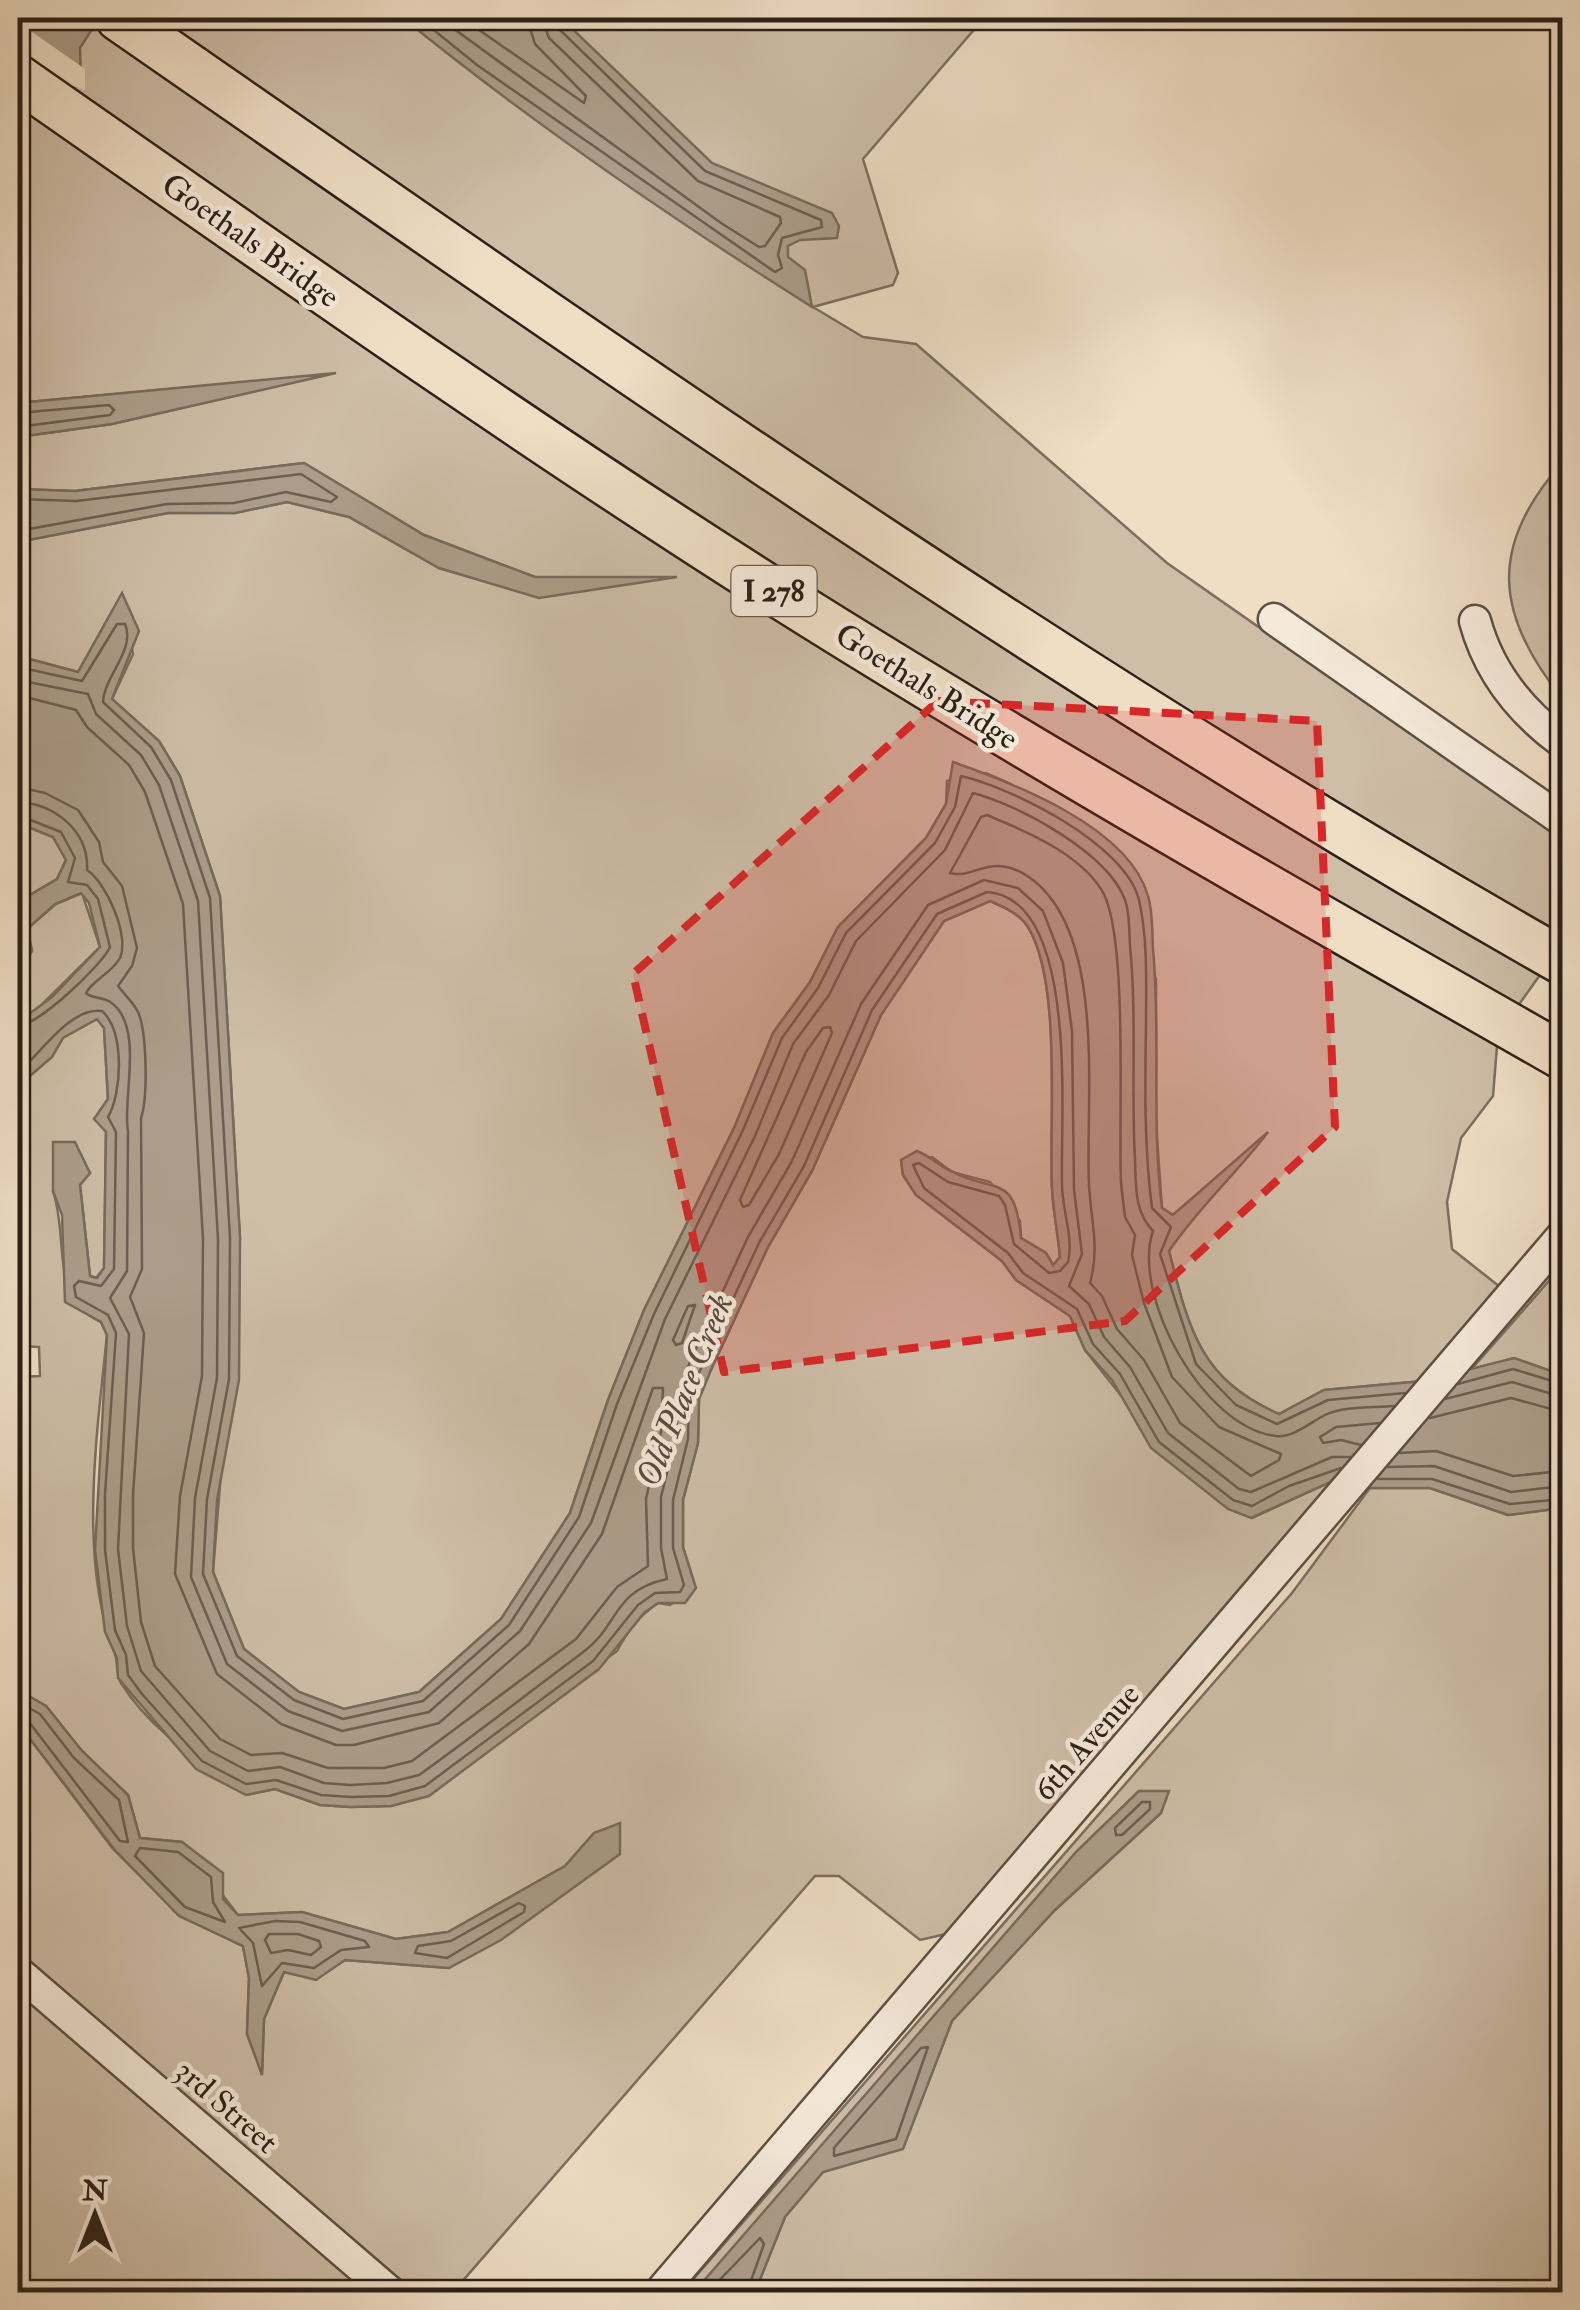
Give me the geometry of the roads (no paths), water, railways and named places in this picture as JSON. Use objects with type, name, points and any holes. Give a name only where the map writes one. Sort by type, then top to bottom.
[{"type":"highway","points":[[119,18],[848,522],[1182,736],[1562,962]]},
{"type":"highway","name":"Goethals Bridge","points":[[18,78],[497,410],[776,592],[1112,799],[1562,1056]]},
{"type":"street","points":[[1274,619],[1562,820]]},
{"type":"street","points":[[1475,621],[1481,642],[1511,696],[1562,742]]},
{"type":"street","name":"6th Avenue","points":[[660,2292],[1469,1350],[1562,1236]]},
{"type":"street","name":"3rd Street","points":[[18,1972],[390,2292]]},
{"type":"water","points":[[18,18],[99,18],[80,48],[81,87],[18,79]]},
{"type":"water","points":[[403,18],[561,18],[712,163],[832,213],[839,226],[837,238],[800,240],[788,246],[788,257],[805,270],[812,307],[603,168]]},
{"type":"water","points":[[336,373],[112,424],[18,437],[18,403]]},
{"type":"water","points":[[304,463],[424,535],[535,577],[677,577],[539,598],[439,568],[349,517],[287,502],[235,513],[168,513],[18,542],[18,489],[75,491]]},
{"type":"water","name":"Old Place Creek","points":[[122,593],[139,631],[112,699],[159,741],[180,776],[220,896],[240,1238],[239,1380],[217,1500],[213,1572],[244,1649],[299,1692],[344,1709],[419,1692],[501,1619],[570,1513],[644,1310],[735,1126],[773,1033],[810,982],[838,927],[926,838],[946,804],[953,762],[1066,811],[1118,849],[1137,871],[1152,915],[1162,1208],[1173,1215],[1268,1132],[1169,1251],[1192,1328],[1215,1368],[1231,1385],[1279,1414],[1324,1390],[1423,1381],[1514,1358],[1562,1375],[1562,1508],[1508,1515],[1430,1488],[1370,1488],[1341,1477],[1251,1518],[1228,1509],[1151,1448],[1112,1380],[1085,1350],[1070,1316],[1016,1280],[1002,1261],[916,1195],[903,1175],[901,1160],[917,1151],[966,1178],[1000,1188],[1014,1203],[1021,1238],[1046,1253],[1053,1265],[1060,1257],[1052,1188],[1052,1053],[1046,982],[1039,951],[1025,922],[990,901],[944,921],[881,1015],[812,1171],[768,1247],[710,1372],[699,1399],[698,1443],[683,1500],[683,1547],[696,1588],[685,1603],[658,1603],[644,1613],[599,1669],[429,1796],[391,1806],[320,1805],[275,1789],[246,1795],[196,1769],[118,1678],[117,1658],[105,1632],[95,1550],[107,1335],[101,1322],[65,1302],[62,1215],[53,1191],[53,1142],[75,1142],[90,1173],[80,1185],[90,1276],[97,1278],[104,1268],[106,1132],[94,1119],[108,1099],[104,1028],[97,1019],[63,1038],[52,1057],[18,1086],[18,1014],[25,1017],[52,997],[100,947],[89,903],[81,893],[55,904],[27,929],[32,951],[18,975],[18,902],[57,879],[66,860],[53,837],[18,823],[18,656],[78,672]]},
{"type":"water","points":[[18,1690],[46,1706],[82,1751],[128,1795],[140,1838],[182,1842],[223,1873],[223,1899],[238,1915],[302,1912],[396,1939],[448,1932],[565,1866],[594,1833],[620,1823],[620,1854],[501,1940],[449,1968],[345,1960],[316,1980],[284,1972],[264,2019],[262,2075],[247,2034],[249,1978],[243,1946],[179,1916],[114,1849],[18,1723]]},
{"type":"water","points":[[1139,1791],[1169,1791],[1161,1813],[1055,1910],[952,2021],[903,2149],[823,2172],[785,2217],[755,2292],[694,2292],[1077,1851]]}]
